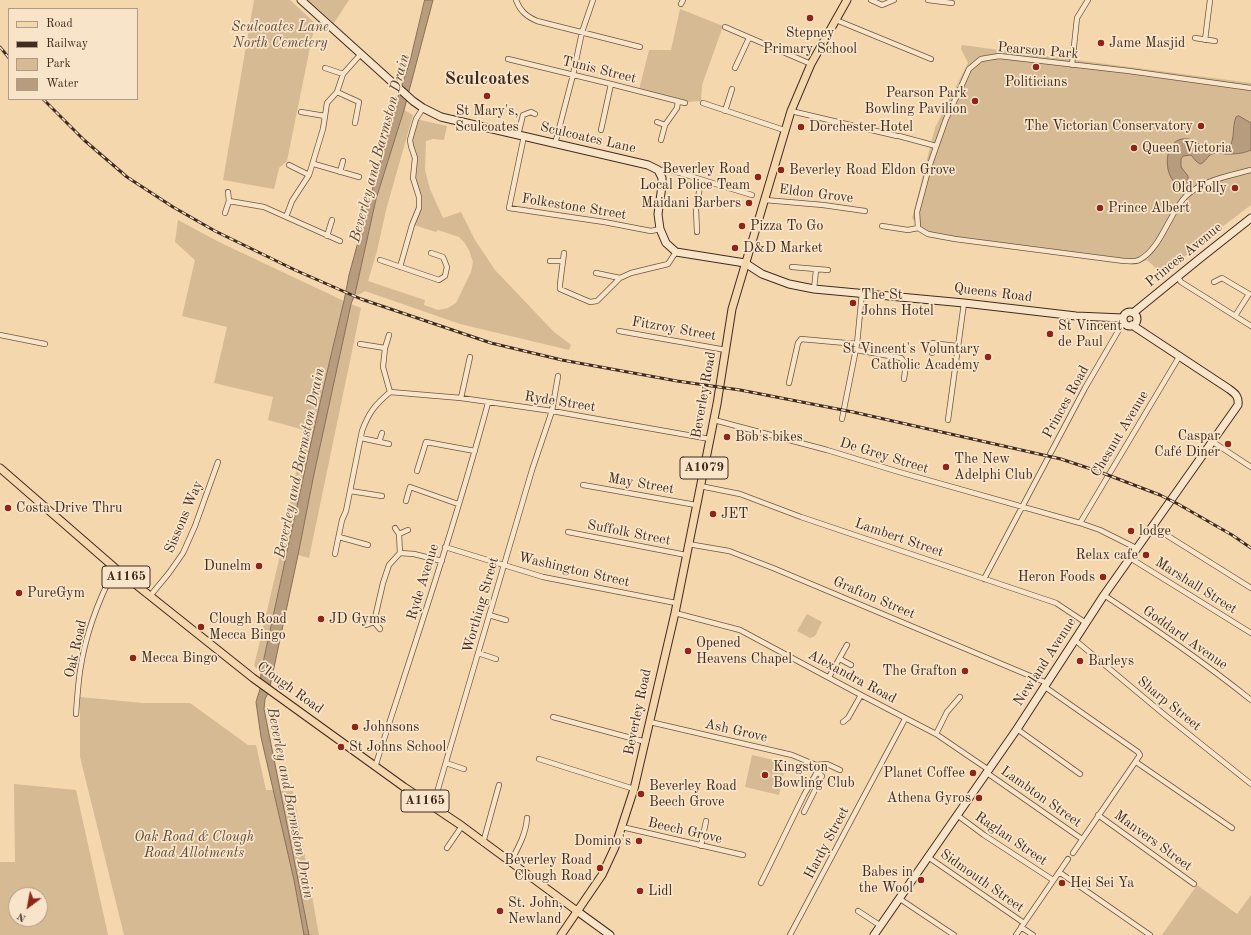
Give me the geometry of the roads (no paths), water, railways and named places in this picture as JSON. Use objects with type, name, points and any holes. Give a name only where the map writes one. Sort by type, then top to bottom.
[{"type":"main road","name":"Beverley Road","points":[[561,935],[602,875],[615,847],[634,789],[675,613],[714,420],[732,308],[765,200],[784,130],[791,111],[811,64],[847,0]]},
{"type":"main road","name":"Clough Road","points":[[0,468],[115,568],[257,680],[375,767],[462,826],[510,863],[577,911]]},
{"type":"street","name":"Sculcoates Lane","points":[[301,0],[408,98],[441,117],[648,165],[658,170]]},
{"type":"street","points":[[516,0],[519,9],[528,17],[537,21],[640,48]]},
{"type":"street","points":[[555,144],[582,32],[593,0]]},
{"type":"street","points":[[871,0],[882,5],[894,0]]},
{"type":"street","points":[[928,0],[952,3]]},
{"type":"street","points":[[1072,65],[1077,18],[1088,0]]},
{"type":"street","points":[[1205,40],[1210,0]]},
{"type":"street","points":[[836,20],[931,59]]},
{"type":"street","points":[[725,26],[748,38],[811,64]]},
{"type":"street","points":[[735,68],[748,38]]},
{"type":"street","points":[[1195,38],[1215,42]]},
{"type":"street","points":[[286,217],[292,201],[310,175],[314,164],[315,154],[323,129],[327,103],[337,92],[343,74],[360,55]]},
{"type":"street","name":"Pearson Park","points":[[918,228],[917,212],[936,146],[946,119],[970,69],[981,59],[998,56],[1129,71],[1251,88]]},
{"type":"street","name":"Tunis Street","points":[[508,59],[685,103]]},
{"type":"street","points":[[325,68],[343,74]]},
{"type":"street","points":[[601,130],[611,84]]},
{"type":"street","points":[[725,111],[732,89]]},
{"type":"street","points":[[337,92],[360,102],[355,123]]},
{"type":"street","points":[[661,140],[665,125],[677,108],[678,101]]},
{"type":"street","points":[[703,103],[784,130]]},
{"type":"street","points":[[400,267],[419,208],[419,197],[413,178],[415,158],[410,140],[416,119],[423,108]]},
{"type":"street","points":[[791,111],[936,146]]},
{"type":"street","points":[[301,112],[325,116]]},
{"type":"street","points":[[521,135],[523,116],[531,112],[535,114]]},
{"type":"street","points":[[657,122],[665,125]]},
{"type":"street","name":"Folkestone Street","points":[[521,135],[509,208],[604,222],[651,231],[660,229]]},
{"type":"street","points":[[340,172],[343,161]]},
{"type":"street","points":[[314,164],[359,177]]},
{"type":"street","points":[[289,165],[310,175]]},
{"type":"street","points":[[745,264],[676,252],[666,243],[660,229],[658,214],[662,178],[658,170],[670,170],[701,181],[752,195]]},
{"type":"street","points":[[882,226],[908,230],[918,228],[928,234],[1124,261],[1138,260],[1151,250],[1186,197],[1212,181],[1251,170]]},
{"type":"street","points":[[697,232],[696,209],[701,181]]},
{"type":"street","points":[[225,213],[228,201],[228,192]]},
{"type":"street","name":"Eldon Grove","points":[[765,200],[823,205],[865,211]]},
{"type":"street","points":[[228,201],[264,207],[340,241]]},
{"type":"street","name":"Princes Avenue","points":[[1133,313],[1177,276],[1251,218]]},
{"type":"street","points":[[326,236],[332,220]]},
{"type":"street","points":[[564,253],[560,289],[590,302],[597,301],[620,278],[630,273],[668,264],[676,252]]},
{"type":"street","points":[[380,260],[439,280],[446,276],[447,267],[443,258],[431,253]]},
{"type":"street","points":[[550,260],[562,261]]},
{"type":"street","name":"Queens Road","points":[[745,264],[762,274],[814,289],[1123,320]]},
{"type":"street","points":[[792,267],[828,270]]},
{"type":"street","points":[[814,289],[816,270]]},
{"type":"street","points":[[596,273],[620,278]]},
{"type":"street","points":[[1177,276],[1181,282],[1251,326]]},
{"type":"street","points":[[1214,282],[1222,278],[1249,294],[1235,316]]},
{"type":"street","points":[[842,419],[857,344],[862,293]]},
{"type":"street","points":[[948,420],[964,303]]},
{"type":"street","points":[[1132,325],[1135,323],[1136,318],[1133,313],[1126,313],[1123,320],[1127,325],[1132,325],[1179,357]]},
{"type":"street","name":"Princes Road","points":[[984,579],[1071,414],[1123,320]]},
{"type":"street","name":"Fitzroy Street","points":[[619,331],[726,350]]},
{"type":"street","points":[[0,335],[45,344]]},
{"type":"street","points":[[335,554],[342,520],[346,511],[365,421],[374,406],[390,392],[383,367],[385,348],[389,335]]},
{"type":"street","points":[[789,383],[798,343],[801,339],[857,344]]},
{"type":"street","points":[[932,353],[931,343],[958,346]]},
{"type":"street","points":[[360,344],[385,348]]},
{"type":"street","points":[[856,350],[901,358],[906,364],[904,379]]},
{"type":"street","points":[[461,398],[470,357]]},
{"type":"street","name":"Newland Avenue","points":[[874,935],[988,771],[1136,548],[1238,405],[1237,395],[1179,357]]},
{"type":"street","name":"Chesnut Avenue","points":[[1080,523],[1179,357]]},
{"type":"street","name":"Worthing Street","points":[[432,806],[532,470],[552,411],[558,376]]},
{"type":"street","name":"Ryde Street","points":[[390,392],[407,392],[461,398],[552,411],[710,439]]},
{"type":"street","name":"Ryde Avenue","points":[[375,767],[442,561],[488,403]]},
{"type":"street","name":"De Grey Street","points":[[714,420],[827,450],[1080,523],[1100,530],[1136,548]]},
{"type":"street","points":[[379,442],[382,433]]},
{"type":"street","points":[[361,438],[390,444]]},
{"type":"street","points":[[417,471],[426,442],[475,451]]},
{"type":"street","points":[[1213,442],[1251,467]]},
{"type":"street","name":"Sissons Way","points":[[150,596],[183,553],[195,526],[218,462]]},
{"type":"street","name":"May Street","points":[[583,485],[696,505]]},
{"type":"street","name":"Lambert Street","points":[[700,486],[740,494],[801,517],[1056,603],[1086,623]]},
{"type":"street","points":[[406,501],[410,487],[458,504]]},
{"type":"street","points":[[350,491],[382,496]]},
{"type":"street","points":[[1152,526],[1251,588]]},
{"type":"street","points":[[374,622],[383,583],[389,565],[400,553],[400,534],[395,528]]},
{"type":"street","points":[[400,534],[408,530]]},
{"type":"street","name":"Suffolk Street","points":[[568,532],[686,555]]},
{"type":"street","points":[[338,537],[368,544]]},
{"type":"street","name":"Grafton Street","points":[[688,544],[729,551],[773,568],[1046,685],[1138,752],[1140,755],[1136,762]]},
{"type":"street","name":"Washington Street","points":[[445,548],[543,577],[676,603]]},
{"type":"street","points":[[400,553],[414,554],[442,561]]},
{"type":"street","name":"Marshall Street","points":[[1130,558],[1251,633]]},
{"type":"street","name":"Oak Road","points":[[76,714],[80,670],[90,630],[102,594],[115,568]]},
{"type":"street","name":"Goddard Avenue","points":[[1104,595],[1211,668],[1251,700]]},
{"type":"street","name":"Alexandra Road","points":[[675,613],[740,630],[905,719],[936,734],[988,771]]},
{"type":"street","points":[[490,615],[506,620]]},
{"type":"street","points":[[366,625],[374,622]]},
{"type":"street","points":[[374,622],[380,629]]},
{"type":"street","name":"Sharp Street","points":[[1075,640],[1251,784]]},
{"type":"street","points":[[829,677],[847,645]]},
{"type":"street","points":[[478,653],[496,659]]},
{"type":"street","points":[[840,659],[851,665]]},
{"type":"street","points":[[843,722],[848,718],[861,695]]},
{"type":"street","points":[[936,734],[947,712],[960,697]]},
{"type":"street","points":[[553,717],[646,742]]},
{"type":"street","name":"Hardy Street","points":[[790,935],[905,719]]},
{"type":"street","name":"Ash Grove","points":[[650,722],[792,755],[816,764],[827,764],[840,770]]},
{"type":"street","points":[[1017,728],[1080,774]]},
{"type":"street","points":[[539,759],[634,789]]},
{"type":"street","points":[[1072,853],[1136,762],[1232,828]]},
{"type":"street","points":[[446,763],[464,769]]},
{"type":"street","points":[[761,883],[804,795],[817,772],[816,764]]},
{"type":"street","name":"Lambton Street","points":[[988,771],[1082,839]]},
{"type":"street","points":[[804,812],[822,776],[817,772]]},
{"type":"street","points":[[483,843],[499,785]]},
{"type":"street","name":"Raglan Street","points":[[957,815],[984,835],[1053,880]]},
{"type":"street","name":"Manvers Street","points":[[1098,815],[1194,884]]},
{"type":"street","points":[[510,863],[520,844],[527,817]]},
{"type":"street","points":[[701,846],[706,821]]},
{"type":"street","points":[[447,848],[462,826]]},
{"type":"street","name":"Beech Grove","points":[[622,827],[743,855]]},
{"type":"street","name":"Sidmouth Street","points":[[928,857],[1023,925],[1033,935]]},
{"type":"street","points":[[1016,935],[1068,859]]},
{"type":"street","name":"Raglan Street","points":[[1059,872],[1150,935]]},
{"type":"street","points":[[900,899],[954,935]]},
{"type":"street","points":[[577,911],[610,935]]},
{"type":"street","points":[[858,911],[881,926]]},
{"type":"water","points":[[425,0],[433,0],[404,110],[376,199],[355,294],[351,304],[314,474],[269,691],[265,699],[264,709],[309,935],[304,935],[294,880],[261,737],[256,702],[260,689],[261,672],[291,533],[349,275],[397,99],[410,61]]},
{"type":"water","points":[[1239,116],[1251,123],[1251,150],[1235,154],[1214,153],[1200,164],[1191,155],[1183,156],[1181,159],[1181,167],[1188,176],[1188,183],[1181,186],[1175,183],[1168,170],[1167,162],[1168,154],[1175,142],[1182,139],[1188,139],[1210,148],[1223,148],[1230,146],[1236,117]]},
{"type":"railway","points":[[0,47],[8,57]]},
{"type":"railway","points":[[44,100],[84,140],[127,177],[173,207],[215,231],[295,270],[361,299],[491,343],[562,360],[677,381],[740,390],[853,412],[1061,459],[1160,495],[1232,535],[1251,548]]},
{"type":"place","name":"Stepney Primary School","points":[[810,18]]},
{"type":"place","name":"Jame Masjid","points":[[1101,43]]},
{"type":"place","name":"Politicians","points":[[1036,67]]},
{"type":"place","name":"St Mary's, Sculcoates","points":[[487,96]]},
{"type":"place","name":"Pearson Park Bowling Pavilion","points":[[975,101]]},
{"type":"place","name":"The Victorian Conservatory","points":[[1201,126]]},
{"type":"place","name":"Dorchester Hotel","points":[[801,127]]},
{"type":"place","name":"Queen Victoria","points":[[1134,148]]},
{"type":"place","name":"Beverley Road Eldon Grove","points":[[781,170]]},
{"type":"place","name":"Beverley Road Local Police Team","points":[[758,177]]},
{"type":"place","name":"Old Folly","points":[[1235,188]]},
{"type":"place","name":"Maidani Barbers","points":[[749,203]]},
{"type":"place","name":"Prince Albert","points":[[1100,208]]},
{"type":"place","name":"Pizza To Go","points":[[742,226]]},
{"type":"place","name":"D&D Market","points":[[735,248]]},
{"type":"place","name":"The St Johns Hotel","points":[[853,303]]},
{"type":"place","name":"St Vincent de Paul","points":[[1050,334]]},
{"type":"place","name":"St Vincent's Voluntary Catholic Academy","points":[[988,357]]},
{"type":"place","name":"Bob's bikes","points":[[727,437]]},
{"type":"place","name":"Caspar Café Diner","points":[[1228,444]]},
{"type":"place","name":"The New Adelphi Club","points":[[946,467]]},
{"type":"place","name":"Costa Drive Thru","points":[[8,508]]},
{"type":"place","name":"JET","points":[[713,514]]},
{"type":"place","name":"lodge","points":[[1131,531]]},
{"type":"place","name":"Relax cafe","points":[[1146,555]]},
{"type":"place","name":"Dunelm","points":[[259,566]]},
{"type":"place","name":"Heron Foods","points":[[1103,577]]},
{"type":"place","name":"PureGym","points":[[19,593]]},
{"type":"place","name":"JD Gyms","points":[[321,619]]},
{"type":"place","name":"Clough Road Mecca Bingo","points":[[201,627]]},
{"type":"place","name":"Opened Heavens Chapel","points":[[688,651]]},
{"type":"place","name":"Mecca Bingo","points":[[133,658]]},
{"type":"place","name":"Barleys","points":[[1080,661]]},
{"type":"place","name":"The Grafton","points":[[965,671]]},
{"type":"place","name":"Johnsons","points":[[355,727]]},
{"type":"place","name":"St Johns School","points":[[341,747]]},
{"type":"place","name":"Planet Coffee","points":[[973,773]]},
{"type":"place","name":"Kingston Bowling Club","points":[[765,775]]},
{"type":"place","name":"Beverley Road Beech Grove","points":[[641,794]]},
{"type":"place","name":"Athena Gyros","points":[[979,798]]},
{"type":"place","name":"Domino's","points":[[639,841]]},
{"type":"place","name":"Beverley Road Clough Road","points":[[600,868]]},
{"type":"place","name":"Babes in the Wool","points":[[921,880]]},
{"type":"place","name":"Hei Sei Ya","points":[[1062,883]]},
{"type":"place","name":"Lidl","points":[[640,891]]},
{"type":"place","name":"St. John, Newland","points":[[500,911]]},
{"type":"district","name":"Sculcoates","points":[[487,79]]},
{"type":"park label","name":"Sculcoates Lane North Cemetery","points":[[280,36]]},
{"type":"park label","name":"Oak Road & Clough Road Allotments","points":[[194,846]]},
{"type":"water label","name":"Beverley and Barmston Drain","points":[[380,148]]},
{"type":"water label","name":"Beverley and Barmston Drain","points":[[300,463]]},
{"type":"water label","name":"Beverley and Barmston Drain","points":[[290,803]]}]
